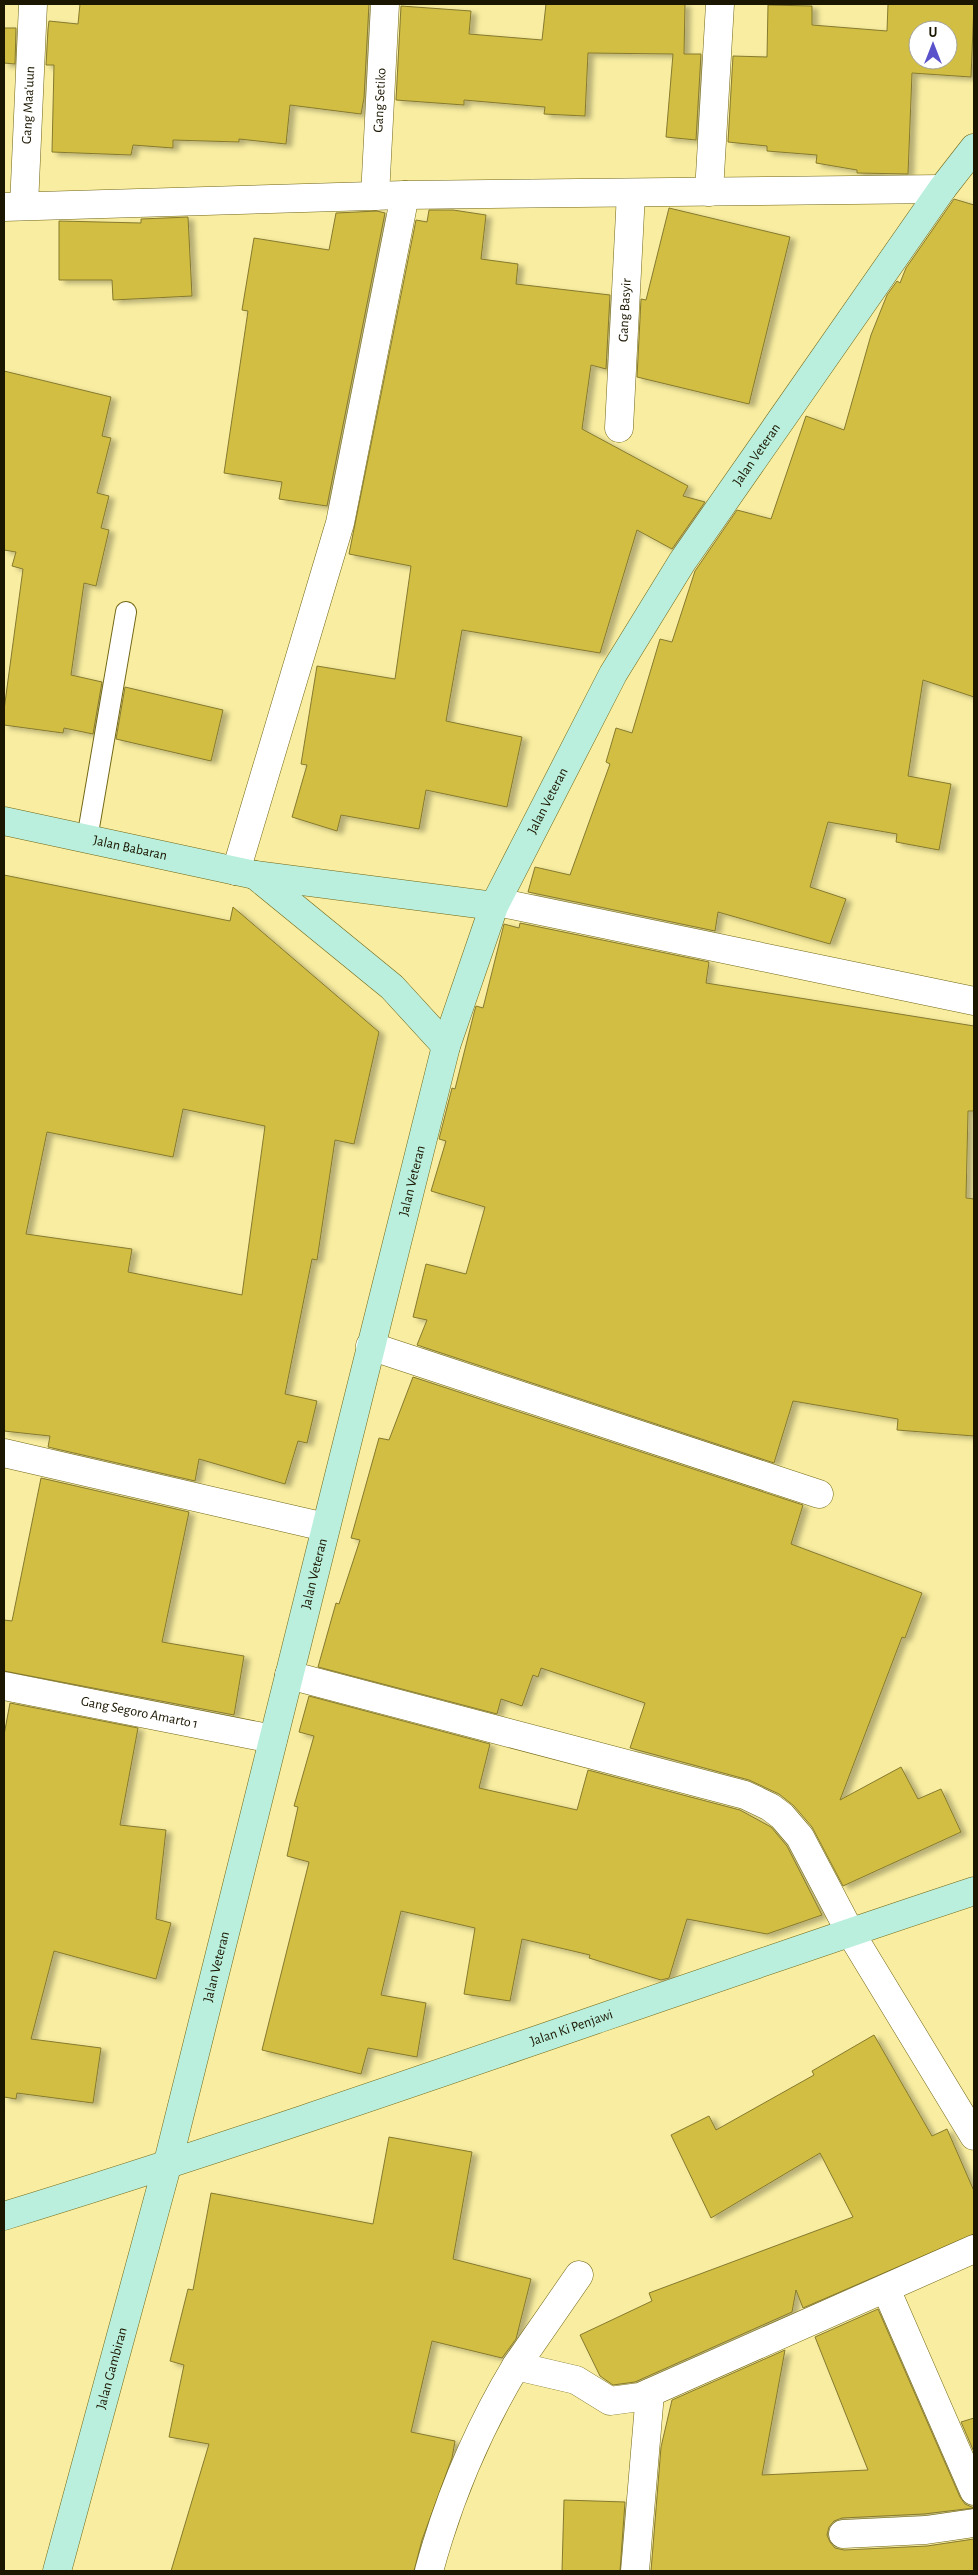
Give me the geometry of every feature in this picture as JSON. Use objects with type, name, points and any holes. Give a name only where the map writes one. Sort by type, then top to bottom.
[{"type":"main road","name":"Jalan Veteran","points":[[167,2166],[446,1046],[495,904],[613,674],[682,562],[942,189],[972,157]]},
{"type":"main road","name":"Jalan Babaran","points":[[4,821],[246,873],[495,904]]},
{"type":"main road","points":[[246,873],[392,987],[446,1046]]},
{"type":"main road","name":"Jalan Ki Penjawi","points":[[167,2166],[974,1891]]},
{"type":"main road","points":[[4,2216],[167,2166]]},
{"type":"main road","name":"Jalan Gambiran","points":[[57,2571],[167,2166]]},
{"type":"street","name":"Gang Maa'uun","points":[[14,206],[33,4]]},
{"type":"street","name":"Gang Setiko","points":[[375,196],[385,4]]},
{"type":"street","points":[[709,192],[720,4]]},
{"type":"street","points":[[14,206],[405,195],[942,189]]},
{"type":"street","name":"Gang Basyir","points":[[619,428],[631,193]]},
{"type":"street","points":[[246,873],[340,523],[405,195]]},
{"type":"street","points":[[495,904],[974,1001]]},
{"type":"street","points":[[370,1346],[819,1494]]},
{"type":"street","points":[[4,1453],[325,1527]]},
{"type":"street","points":[[289,1675],[711,1786],[758,1800],[782,1816],[800,1837],[850,1932],[974,2136]]},
{"type":"street","name":"Gang Segoro Amarto 1","points":[[4,1686],[273,1739]]},
{"type":"street","points":[[516,2366],[576,2380],[610,2401],[640,2398],[974,2249]]},
{"type":"street","points":[[428,2571],[438,2537],[496,2398],[579,2275]]},
{"type":"street","points":[[886,2289],[974,2490]]},
{"type":"street","points":[[635,2571],[650,2393]]},
{"type":"street","points":[[843,2534],[926,2530],[974,2523]]},
{"type":"lane","points":[[87,839],[126,612]]},
{"type":"building","points":[[80,4],[369,4],[364,98],[361,114],[290,105],[286,144],[239,139],[239,142],[173,140],[173,148],[133,145],[131,155],[52,152],[54,65],[46,65],[49,21],[78,24]]},
{"type":"building","points":[[546,4],[685,4],[684,54],[701,54],[696,140],[666,137],[673,54],[588,53],[585,116],[544,114],[545,107],[464,100],[464,105],[396,100],[401,6],[471,11],[469,34],[542,40]]},
{"type":"building","points":[[888,4],[974,4],[971,77],[912,73],[908,174],[857,173],[857,170],[816,163],[817,155],[767,151],[767,146],[728,142],[733,56],[767,57],[768,5],[812,6],[812,25],[887,31]]},
{"type":"building","points":[[4,28],[16,28],[15,64],[4,63]]},
{"type":"building","points":[[954,199],[974,205],[974,697],[923,680],[908,776],[951,784],[939,850],[896,842],[897,834],[828,822],[810,887],[846,899],[830,944],[718,912],[715,931],[528,892],[535,867],[570,875],[610,764],[606,762],[616,728],[632,733],[660,639],[672,642],[695,571],[737,510],[771,519],[806,416],[844,430],[871,335],[887,295],[897,281],[900,283],[906,268]]},
{"type":"building","points":[[669,208],[790,237],[749,404],[637,377],[641,299],[646,300]]},
{"type":"building","points":[[429,210],[453,210],[486,215],[481,259],[518,264],[516,284],[610,295],[606,369],[591,365],[582,429],[688,486],[683,496],[705,502],[672,549],[637,530],[600,653],[462,630],[446,721],[522,737],[507,807],[426,790],[419,829],[341,815],[337,831],[292,817],[307,765],[301,764],[317,666],[395,679],[411,566],[349,554],[416,220],[427,222]]},
{"type":"building","points":[[377,211],[385,213],[327,506],[279,499],[282,482],[224,473],[248,311],[242,310],[254,238],[329,250],[336,213]]},
{"type":"building","points":[[188,217],[192,296],[113,300],[112,280],[59,280],[59,221],[141,223],[141,219]]},
{"type":"building","points":[[4,371],[111,397],[102,436],[111,438],[97,493],[109,496],[101,528],[109,530],[96,586],[84,583],[71,675],[102,682],[93,734],[64,728],[63,733],[4,725],[4,710],[23,569],[12,566],[16,552],[4,550]]},
{"type":"building","points":[[125,687],[223,710],[211,761],[116,739]]},
{"type":"building","points":[[4,875],[230,921],[233,907],[379,1032],[354,1144],[335,1140],[317,1260],[312,1259],[285,1394],[317,1401],[307,1443],[298,1441],[285,1484],[199,1459],[195,1481],[48,1447],[50,1436],[4,1431]],"holes":[[[183,1109],[265,1126],[242,1295],[128,1272],[132,1249],[26,1234],[47,1132],[173,1157]]]},
{"type":"building","points":[[520,923],[709,962],[706,983],[974,1026],[974,1111],[968,1111],[966,1198],[974,1199],[974,1436],[897,1430],[898,1419],[793,1401],[774,1463],[417,1345],[427,1320],[413,1317],[426,1264],[466,1274],[485,1207],[431,1191],[446,1141],[439,1139],[452,1088],[455,1089],[476,1006],[483,1008],[504,924],[519,928]]},
{"type":"building","points":[[413,1377],[803,1505],[791,1544],[922,1593],[905,1638],[902,1637],[840,1800],[901,1767],[918,1799],[941,1789],[961,1832],[843,1886],[812,1827],[794,1806],[779,1794],[749,1780],[630,1748],[645,1703],[541,1668],[538,1677],[533,1675],[522,1706],[501,1699],[497,1714],[318,1667],[336,1603],[339,1604],[360,1540],[351,1538],[379,1438],[389,1440]]},
{"type":"building","points":[[41,1478],[189,1512],[162,1642],[244,1656],[234,1715],[4,1671],[4,1620],[12,1621]]},
{"type":"building","points":[[309,1696],[490,1744],[479,1788],[577,1810],[588,1770],[740,1810],[771,1827],[787,1846],[822,1915],[767,1934],[687,1919],[669,1978],[661,1980],[589,1958],[590,1955],[522,1939],[510,2001],[464,1994],[475,1928],[401,1911],[381,1995],[426,2003],[417,2057],[368,2048],[361,2074],[262,2050],[309,1862],[287,1856],[298,1807],[294,1806],[314,1736],[299,1732]]},
{"type":"building","points":[[10,1703],[138,1728],[120,1825],[166,1830],[156,1919],[171,1923],[156,1979],[54,1951],[31,2039],[101,2048],[93,2103],[17,2093],[16,2099],[4,2097],[4,1735]]},
{"type":"building","points":[[874,2035],[932,2136],[947,2129],[974,2191],[974,2234],[803,2308],[796,2290],[792,2312],[635,2382],[613,2385],[600,2376],[580,2335],[652,2301],[649,2293],[853,2217],[820,2153],[711,2218],[671,2135],[709,2116],[716,2130],[814,2075],[812,2071]]},
{"type":"building","points":[[389,2137],[472,2152],[453,2259],[531,2279],[516,2339],[502,2358],[432,2341],[411,2432],[455,2441],[452,2458],[422,2540],[414,2571],[171,2571],[209,2444],[169,2437],[184,2365],[170,2361],[188,2289],[193,2290],[211,2193],[373,2224]]},
{"type":"building","points":[[878,2309],[960,2497],[965,2504],[974,2508],[924,2514],[842,2518],[834,2521],[829,2527],[827,2535],[835,2548],[844,2550],[927,2546],[974,2539],[974,2571],[651,2571],[661,2447],[672,2400],[785,2350],[762,2475],[868,2470],[815,2337]]},
{"type":"building","points":[[974,2418],[974,2452],[961,2422]]},
{"type":"building","points":[[564,2500],[625,2502],[620,2571],[562,2571]]}]
